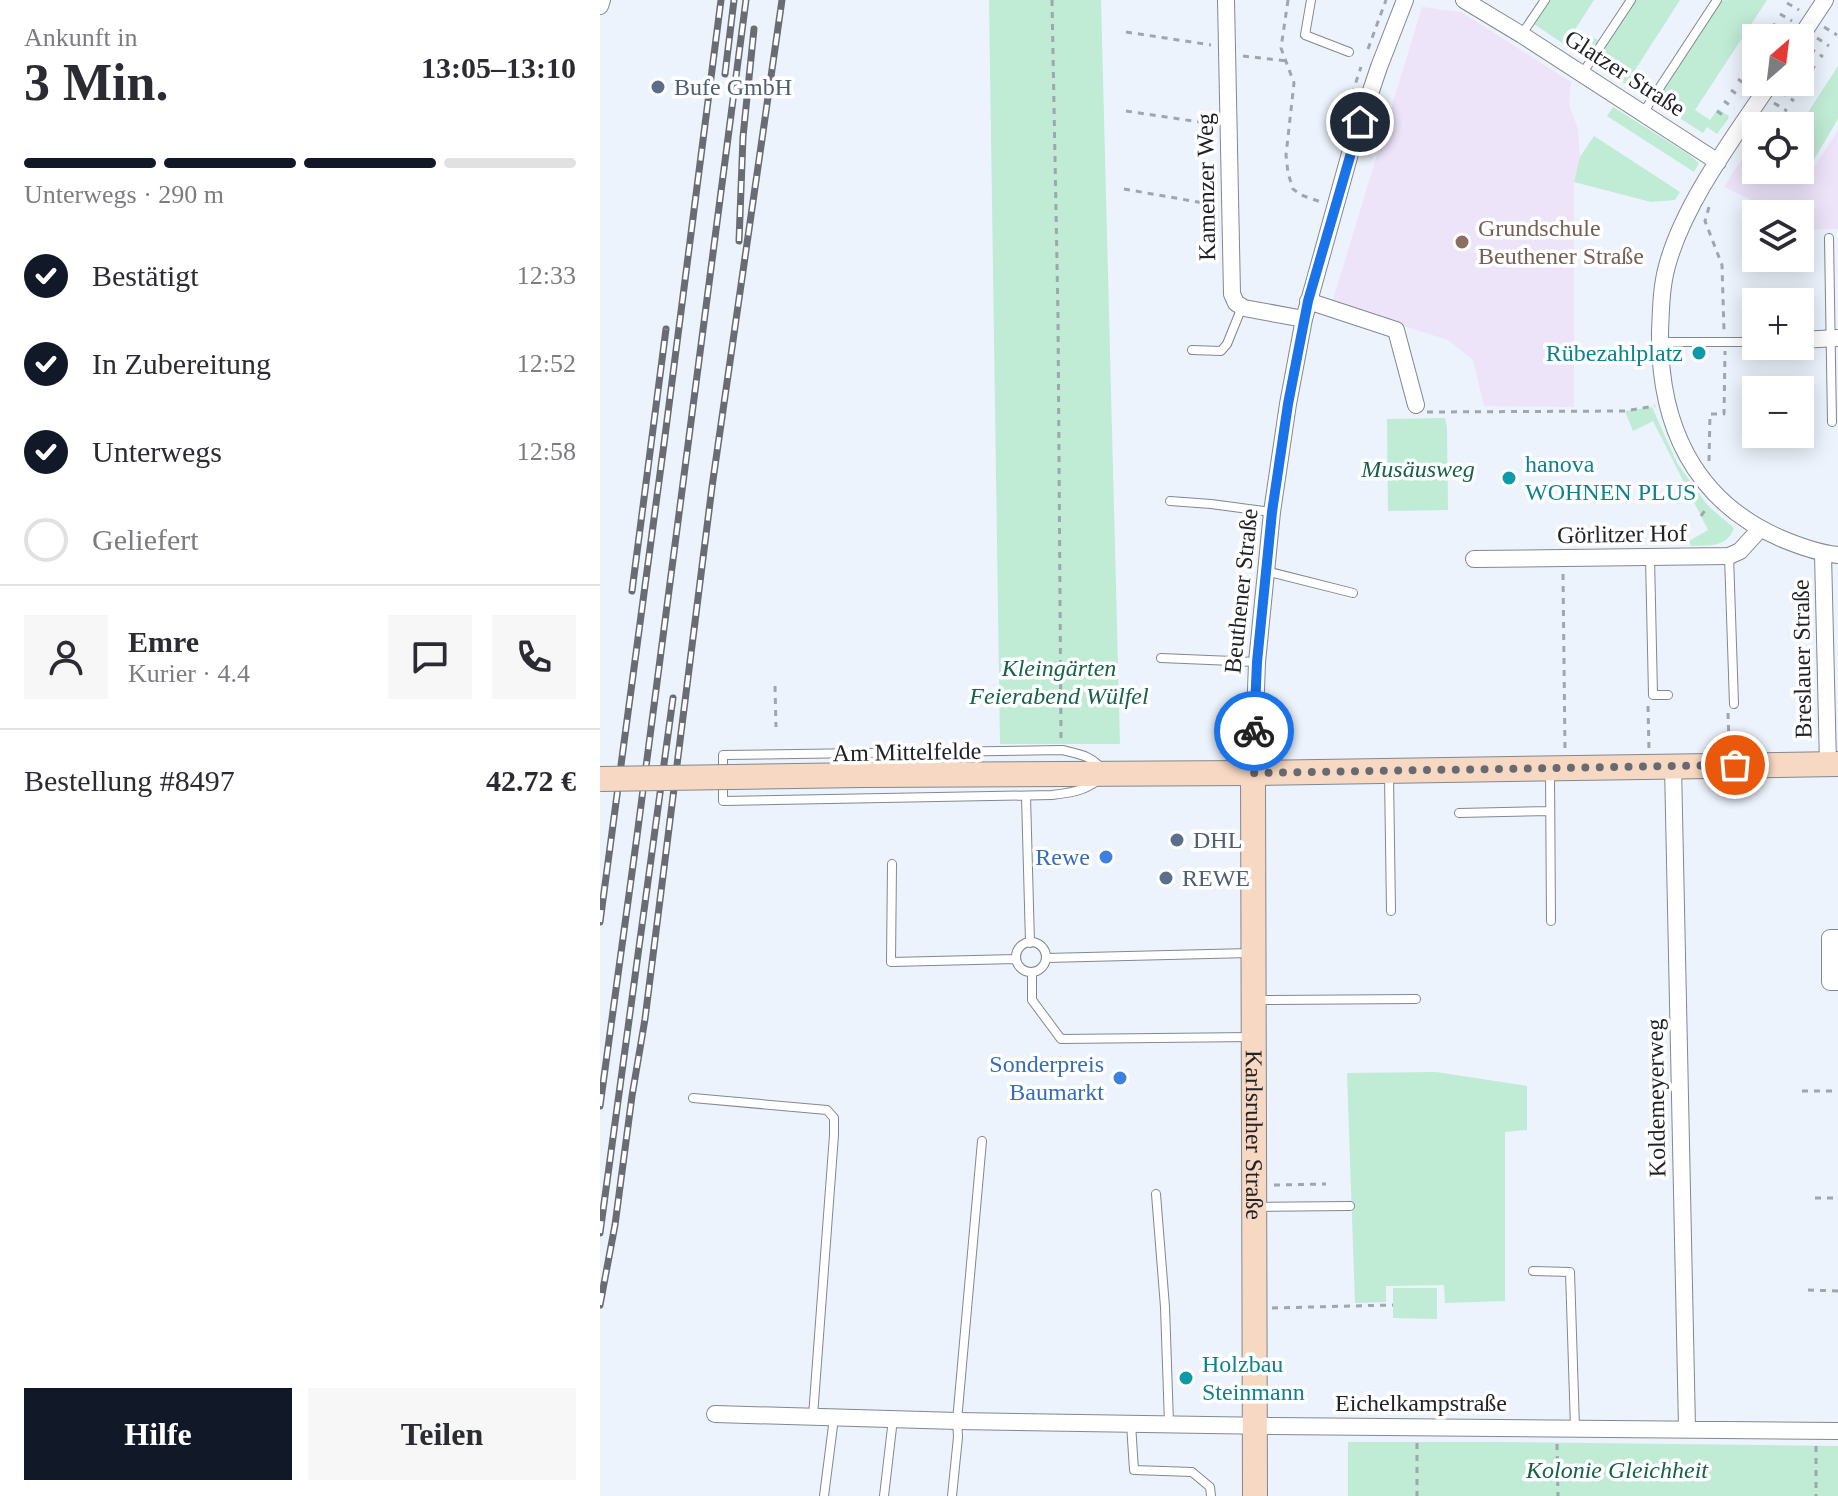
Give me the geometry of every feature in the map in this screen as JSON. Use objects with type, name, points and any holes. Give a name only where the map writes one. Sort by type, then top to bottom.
[{"type":"street","points":[[600,6],[602,0]]},
{"type":"street","name":"Kamenzer Weg","points":[[1226,0],[1232,294],[1236,303],[1242,306]]},
{"type":"street","name":"Beuthener Straße","points":[[1253,773],[1257,662],[1272,512],[1304,319],[1351,150],[1405,0]]},
{"type":"street","name":"Glatzer Straße","points":[[1464,0],[1718,162]]},
{"type":"street","points":[[1811,24],[1825,0]]},
{"type":"street","points":[[1769,96],[1718,162],[1677,236],[1666,267],[1661,298],[1661,377],[1675,430],[1688,457],[1709,488],[1743,519],[1760,529],[1831,554]]},
{"type":"street","points":[[1308,301],[1396,330],[1416,405]]},
{"type":"street","points":[[1242,306],[1304,319]]},
{"type":"street","points":[[1814,339],[1834,338]]},
{"type":"street","points":[[1729,556],[1740,551],[1760,529]]},
{"type":"street","name":"Breslauer Straße","points":[[1831,554],[1833,764]]},
{"type":"street","name":"Görlitzer Hof","points":[[1474,559],[1729,556]]},
{"type":"street","name":"Am Mittelfelde","points":[[600,779],[1253,773],[1389,770],[1558,760],[1673,766],[1833,764]]},
{"type":"street","name":"Koldemeyerweg","points":[[1673,766],[1687,1428]]},
{"type":"street","name":"Karlsruher Straße","points":[[1253,773],[1255,1496]]},
{"type":"street","points":[[1838,938],[1830,938],[1830,982],[1838,982]]},
{"type":"street","name":"Eichelkampstraße","points":[[715,1414],[1255,1426],[1838,1431]]},
{"type":"lane","points":[[1311,0],[1305,35],[1349,52]]},
{"type":"lane","points":[[1522,35],[1545,0]]},
{"type":"lane","points":[[1582,75],[1631,0]]},
{"type":"lane","points":[[1642,114],[1717,0]]},
{"type":"lane","points":[[1829,238],[1834,338],[1832,422]]},
{"type":"lane","points":[[1192,350],[1221,351],[1227,344],[1242,306]]},
{"type":"lane","points":[[1660,342],[1742,342]]},
{"type":"lane","points":[[1170,501],[1272,512]]},
{"type":"lane","points":[[1729,556],[1734,704]]},
{"type":"lane","points":[[1650,557],[1653,695],[1668,695]]},
{"type":"lane","points":[[1266,571],[1353,593]]},
{"type":"lane","points":[[1161,658],[1257,662]]},
{"type":"lane","name":"Am Mittelfelde","points":[[1062,750],[1096,761],[1107,774],[1090,787],[1076,792],[1026,796],[723,801],[723,755],[1062,750]]},
{"type":"lane","points":[[1551,921],[1550,811],[1558,760]]},
{"type":"lane","points":[[1389,770],[1391,911]]},
{"type":"lane","points":[[1026,796],[1030,943]]},
{"type":"lane","points":[[1459,813],[1550,811]]},
{"type":"lane","points":[[892,864],[891,962],[1016,959]]},
{"type":"lane","points":[[1030,943],[1042,947],[1046,958],[1043,966],[1032,972],[1024,970],[1016,959],[1021,946],[1030,943]]},
{"type":"lane","points":[[1046,958],[1255,953]]},
{"type":"lane","points":[[1032,972],[1032,1000],[1061,1039],[1255,1037]]},
{"type":"lane","points":[[1255,1000],[1416,999]]},
{"type":"lane","points":[[693,1098],[827,1110],[834,1118],[813,1417]]},
{"type":"lane","points":[[952,1496],[982,1141]]},
{"type":"lane","points":[[1156,1194],[1165,1307],[1169,1423]]},
{"type":"lane","points":[[1255,1196],[1350,1206]]},
{"type":"lane","points":[[1533,1271],[1570,1272],[1575,1428]]},
{"type":"lane","points":[[824,1496],[834,1418]]},
{"type":"lane","points":[[884,1496],[893,1419]]},
{"type":"lane","points":[[1131,1423],[1134,1470],[1192,1472],[1210,1487],[1211,1496]]},
{"type":"path","points":[[1052,0],[1062,750]]},
{"type":"path","points":[[1288,0],[1281,48],[1294,83],[1286,155],[1293,189],[1301,195],[1336,206]]},
{"type":"path","points":[[1787,3],[1799,10]]},
{"type":"path","points":[[1780,14],[1792,21]]},
{"type":"path","points":[[1824,27],[1837,35]]},
{"type":"path","points":[[1126,32],[1287,61]]},
{"type":"path","points":[[1814,42],[1829,46]]},
{"type":"path","points":[[1814,49],[1823,57]]},
{"type":"path","points":[[1738,79],[1742,82]]},
{"type":"path","points":[[1731,90],[1742,97]]},
{"type":"path","points":[[1788,96],[1794,101]]},
{"type":"path","points":[[1724,101],[1735,109]]},
{"type":"path","points":[[1774,103],[1787,111]]},
{"type":"path","points":[[1126,111],[1229,126]]},
{"type":"path","points":[[1717,111],[1728,119]]},
{"type":"path","points":[[1124,189],[1230,208]]},
{"type":"path","points":[[1709,461],[1710,414],[1724,414],[1725,341],[1722,265],[1705,221],[1710,205]]},
{"type":"path","points":[[1416,405],[1429,413],[1625,411],[1667,404]]},
{"type":"path","points":[[1558,760],[1562,558]]},
{"type":"path","points":[[775,686],[776,727]]},
{"type":"path","points":[[1649,751],[1648,703],[1653,695]]},
{"type":"path","points":[[1729,749],[1728,709],[1734,704]]},
{"type":"path","points":[[1802,1091],[1838,1091]]},
{"type":"path","points":[[1255,1196],[1326,1184]]},
{"type":"path","points":[[1815,1198],[1838,1198]]},
{"type":"path","points":[[1808,1290],[1838,1291]]},
{"type":"path","points":[[1272,1308],[1393,1305]]},
{"type":"path","points":[[1417,1427],[1417,1496]]},
{"type":"path","points":[[1557,1428],[1558,1496]]},
{"type":"path","points":[[1816,1431],[1816,1496]]},
{"type":"shaded area","name":"Grundschule Beuthener Straße","points":[[1422,7],[1461,12],[1571,82],[1569,105],[1578,129],[1580,158],[1574,182],[1574,407],[1484,406],[1473,360],[1448,340],[1332,303]]},
{"type":"shaded area","points":[[1838,130],[1838,229],[1814,230],[1814,200],[1751,200],[1724,187],[1742,159],[1742,184],[1814,184],[1814,168]]},
{"type":"green space","name":"Kleingärten Feierabend Wülfel","points":[[989,0],[1101,0],[1120,744],[1000,744]]},
{"type":"green space","points":[[1545,0],[1594,0],[1571,36],[1588,46],[1594,38],[1598,40],[1586,59],[1531,22]]},
{"type":"green space","points":[[1631,0],[1680,0],[1635,70],[1650,81],[1646,88],[1635,81],[1630,87],[1591,61]]},
{"type":"green space","points":[[1725,0],[1767,0],[1751,24],[1742,24],[1742,38],[1695,110],[1710,120],[1718,109],[1729,116],[1717,134],[1707,127],[1703,133],[1651,100],[1715,3]]},
{"type":"green space","points":[[1838,66],[1838,119],[1814,159],[1814,112],[1808,112]]},
{"type":"green space","points":[[1613,107],[1688,154],[1699,163],[1694,172],[1607,116]]},
{"type":"green space","points":[[1594,136],[1680,192],[1675,200],[1651,202],[1574,182],[1580,157]]},
{"type":"green space","points":[[1652,407],[1677,463],[1708,506],[1734,528],[1722,542],[1691,546],[1689,541],[1708,530],[1653,421],[1633,431],[1625,411]]},
{"type":"green space","name":"Musäusweg","points":[[1445,418],[1448,510],[1388,511],[1387,419]]},
{"type":"green space","points":[[1436,1072],[1527,1086],[1527,1130],[1505,1132],[1505,1301],[1445,1303],[1444,1285],[1386,1286],[1386,1302],[1355,1303],[1347,1073]]},
{"type":"green space","points":[[1393,1288],[1437,1288],[1437,1319],[1393,1318]]},
{"type":"green space","name":"Kolonie Gleichheit","points":[[1348,1442],[1838,1446],[1838,1496],[1348,1496]]},
{"type":"railway","points":[[600,922],[721,0]]},
{"type":"railway","points":[[725,74],[734,0]]},
{"type":"railway","points":[[600,1106],[746,0]]},
{"type":"railway","points":[[600,1305],[645,1019],[712,487],[782,0]]},
{"type":"railway","points":[[739,241],[743,137],[754,29]]},
{"type":"railway","points":[[632,591],[666,329]]},
{"type":"railway","points":[[600,1233],[673,698]]},
{"type":"way so far","points":[[1254,731],[1253,773],[1735,765]]},
{"type":"place","name":"Bufe GmbH","points":[[658,87]]},
{"type":"place","name":"Grundschule Beuthener Straße","points":[[1462,242]]},
{"type":"place","name":"Rübezahlplatz","points":[[1699,353]]},
{"type":"place","name":"hanova WOHNEN PLUS","points":[[1509,478]]},
{"type":"place","name":"DHL","points":[[1177,840]]},
{"type":"place","name":"Rewe","points":[[1106,857]]},
{"type":"place","name":"REWE","points":[[1166,878]]},
{"type":"place","name":"Sonderpreis Baumarkt","points":[[1120,1078]]},
{"type":"place","name":"Holzbau Steinmann","points":[[1186,1378]]},
{"type":"route","points":[[1254,731],[1257,662],[1272,512],[1288,404],[1308,301],[1360,122]]}]
